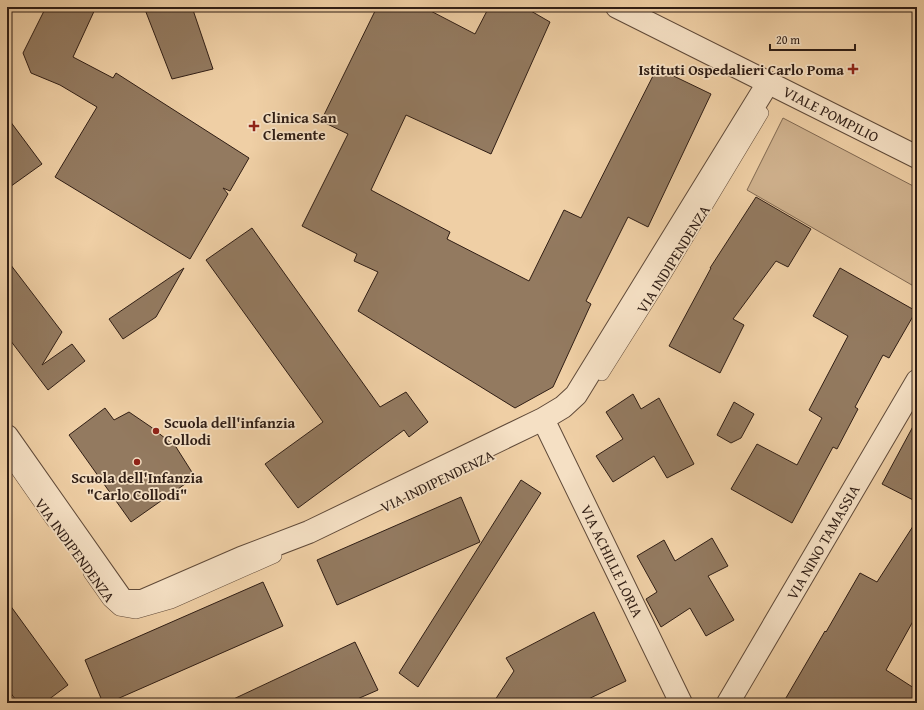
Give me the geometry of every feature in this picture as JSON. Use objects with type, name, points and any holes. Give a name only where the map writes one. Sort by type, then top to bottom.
[{"type":"street","name":"VIALE POMPILIO","points":[[617,7],[917,157]]},
{"type":"street","name":"VIA INDIPENDENZA","points":[[7,436],[123,601],[142,601],[241,558],[310,532],[545,423],[576,395],[773,85]]},
{"type":"street","name":"VIA NINO TAMASSIA","points":[[728,703],[917,381]]},
{"type":"street","name":"VIA ACHILLE LORIA","points":[[545,423],[681,703]]},
{"type":"lane","name":"VIA INDIPENDENZA","points":[[7,455],[109,600],[119,610],[136,612],[171,602],[358,519],[545,423]]},
{"type":"shaded area","points":[[783,118],[917,188],[917,288],[747,190]]},
{"type":"building","points":[[46,7],[96,7],[73,57],[113,78],[116,73],[249,158],[230,191],[223,188],[228,194],[190,259],[55,177],[97,107],[60,85],[31,73],[23,53]]},
{"type":"building","points":[[144,7],[192,7],[213,69],[172,79]]},
{"type":"building","points":[[377,7],[423,7],[475,34],[489,7],[524,7],[550,22],[491,154],[406,115],[371,190],[450,232],[447,239],[529,281],[564,210],[581,218],[657,68],[711,94],[648,227],[628,217],[586,301],[591,304],[553,387],[515,408],[358,311],[378,272],[354,261],[357,254],[302,226],[348,134],[321,121]]},
{"type":"building","points":[[7,117],[42,164],[7,189]]},
{"type":"building","points":[[756,197],[811,229],[788,267],[776,261],[733,319],[744,325],[720,373],[669,346],[710,268]]},
{"type":"building","points":[[252,228],[380,407],[406,392],[428,422],[409,437],[404,430],[298,508],[265,464],[323,422],[206,260]]},
{"type":"building","points":[[7,260],[62,332],[42,365],[72,344],[85,361],[48,390],[7,336]]},
{"type":"building","points":[[184,268],[156,317],[123,339],[109,319]]},
{"type":"building","points":[[840,268],[916,311],[889,358],[883,355],[855,407],[858,409],[837,449],[833,447],[792,523],[731,489],[757,444],[797,465],[822,418],[809,410],[848,336],[813,316]]},
{"type":"building","points":[[633,394],[641,409],[659,398],[694,464],[667,478],[654,456],[613,482],[596,456],[623,439],[606,412]]},
{"type":"building","points":[[734,402],[754,414],[741,438],[731,443],[717,435]]},
{"type":"building","name":"Scuola dell'Infanzia \"Carlo Collodi\"","points":[[105,408],[114,420],[129,412],[151,427],[176,447],[195,477],[131,522],[69,435]]},
{"type":"building","points":[[917,419],[917,502],[882,484]]},
{"type":"building","points":[[521,480],[541,493],[418,687],[399,673]]},
{"type":"building","points":[[461,497],[480,542],[337,605],[317,560]]},
{"type":"building","points":[[917,520],[917,614],[886,670],[917,690],[917,703],[783,703],[860,573],[877,582]]},
{"type":"building","points":[[712,538],[728,566],[708,576],[734,620],[706,636],[690,608],[661,627],[646,599],[657,592],[637,556],[664,540],[675,561]]},
{"type":"building","points":[[263,582],[283,626],[108,703],[103,703],[85,660]]},
{"type":"building","points":[[7,601],[68,685],[44,703],[18,703],[7,688]]},
{"type":"building","points":[[594,612],[626,681],[580,703],[493,703],[514,671],[506,658]]},
{"type":"building","points":[[355,642],[378,690],[348,703],[225,703]]},
{"type":"place","name":"Istituti Ospedalieri Carlo Poma","points":[[853,69]]},
{"type":"place","name":"Clinica San Clemente","points":[[254,126]]},
{"type":"place","name":"Scuola dell'infanzia Collodi","points":[[156,431]]},
{"type":"place","name":"Scuola dell'Infanzia \"Carlo Collodi\"","points":[[137,462]]}]
